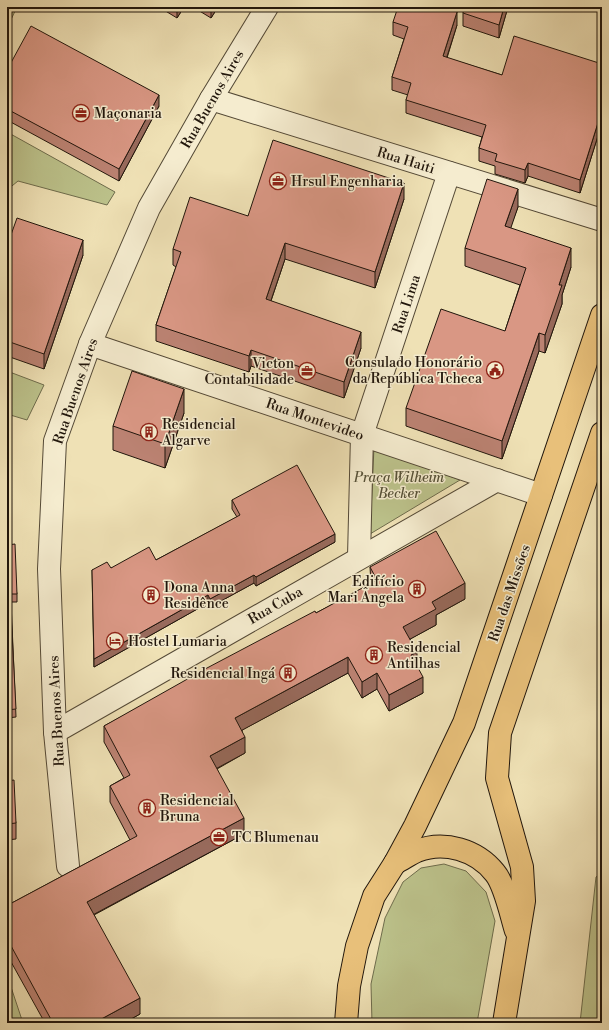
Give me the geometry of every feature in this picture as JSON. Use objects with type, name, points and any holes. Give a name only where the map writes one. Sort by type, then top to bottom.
[{"type":"main road","name":"Rua das Missões","points":[[346,1023],[349,986],[357,946],[374,896],[395,863],[444,768],[464,723],[602,315]]},
{"type":"main road","points":[[504,1023],[524,901],[522,867],[497,778],[500,733],[602,432]]},
{"type":"main road","points":[[395,863],[418,851],[439,846],[460,848],[480,859],[496,873],[508,903],[518,942]]},
{"type":"street","name":"Rua Buenos Aires","points":[[68,866],[55,732],[49,569],[55,441],[90,344],[149,208],[211,99],[267,7]]},
{"type":"street","name":"Rua Haiti","points":[[211,99],[602,220]]},
{"type":"street","name":"Rua Lima","points":[[358,558],[362,435],[449,173]]},
{"type":"street","name":"Rua Montevideo","points":[[90,344],[540,495]]},
{"type":"street","name":"Rua Cuba","points":[[55,732],[496,480]]},
{"type":"green space","points":[[7,7],[17,7],[7,28]]},
{"type":"green space","points":[[7,132],[115,192],[107,205],[18,181],[7,190]]},
{"type":"green space","points":[[7,371],[44,385],[27,420],[7,414]]},
{"type":"green space","name":"Praça Wilheim Becker","points":[[374,447],[460,480],[370,534]]},
{"type":"green space","points":[[444,864],[466,871],[486,892],[495,921],[477,1023],[372,1023],[371,984],[385,918],[403,882],[421,868]]},
{"type":"green space","points":[[602,873],[602,1023],[580,1023],[596,877]]},
{"type":"green space","points":[[8,978],[23,1023],[7,1023]]},
{"type":"building","points":[[169,7],[180,7],[177,12]]},
{"type":"building","points":[[203,7],[214,7],[211,12]]},
{"type":"building","points":[[398,7],[440,7],[457,12],[443,56],[502,75],[514,36],[602,64],[602,110],[580,180],[528,163],[525,170],[495,161],[497,154],[479,148],[486,125],[406,100],[411,83],[392,77],[408,27],[393,22]]},
{"type":"building","points":[[465,7],[504,7],[499,25],[463,13]]},
{"type":"building","name":"Maçonaria","points":[[31,26],[159,95],[119,169],[7,109],[7,70]]},
{"type":"building","points":[[273,140],[404,183],[375,272],[285,243],[266,299],[361,332],[344,382],[251,350],[249,356],[156,325],[181,252],[173,249],[190,197],[248,216]]},
{"type":"building","points":[[487,179],[518,189],[505,226],[571,248],[559,285],[562,285],[545,335],[539,333],[502,441],[406,408],[441,309],[505,331],[526,268],[465,248]]},
{"type":"building","points":[[17,218],[83,240],[44,354],[7,341],[7,280],[10,273],[7,272],[7,246]]},
{"type":"building","points":[[132,371],[184,389],[165,444],[113,426]]},
{"type":"building","points":[[297,465],[335,534],[256,577],[254,575],[210,599],[208,595],[94,659],[92,570],[107,562],[111,568],[149,547],[156,560],[240,515],[232,500]]},
{"type":"building","points":[[436,531],[465,583],[432,602],[436,609],[403,627],[417,652],[411,655],[423,677],[389,695],[377,673],[362,682],[348,657],[235,718],[245,737],[210,756],[244,818],[87,902],[140,998],[94,1023],[53,1023],[10,944],[7,946],[7,878],[8,905],[137,836],[110,786],[130,775],[104,726],[207,668],[315,611],[316,613],[377,580],[370,567]]},
{"type":"building","points":[[15,544],[17,594],[10,594],[16,709],[7,710],[7,545]]},
{"type":"building","points":[[14,780],[16,823],[7,824],[7,781]]},
{"type":"place","name":"Maçonaria","points":[[81,113]]},
{"type":"place","name":"Hrsul Engenharia","points":[[278,181]]},
{"type":"place","name":"Consulado Honorário da República Tcheca","points":[[495,370]]},
{"type":"place","name":"Victon Contabilidade","points":[[307,371]]},
{"type":"place","name":"Residencial Algarve","points":[[149,432]]},
{"type":"place","name":"Edifício Mari Ângela","points":[[417,589]]},
{"type":"place","name":"Dona Anna Residênce","points":[[151,595]]},
{"type":"place","name":"Hostel Lumaria","points":[[115,641]]},
{"type":"place","name":"Residencial Antilhas","points":[[374,655]]},
{"type":"place","name":"Residencial Ingá","points":[[288,673]]},
{"type":"place","name":"Residencial Bruna","points":[[147,808]]},
{"type":"place","name":"TC Blumenau","points":[[219,837]]}]
